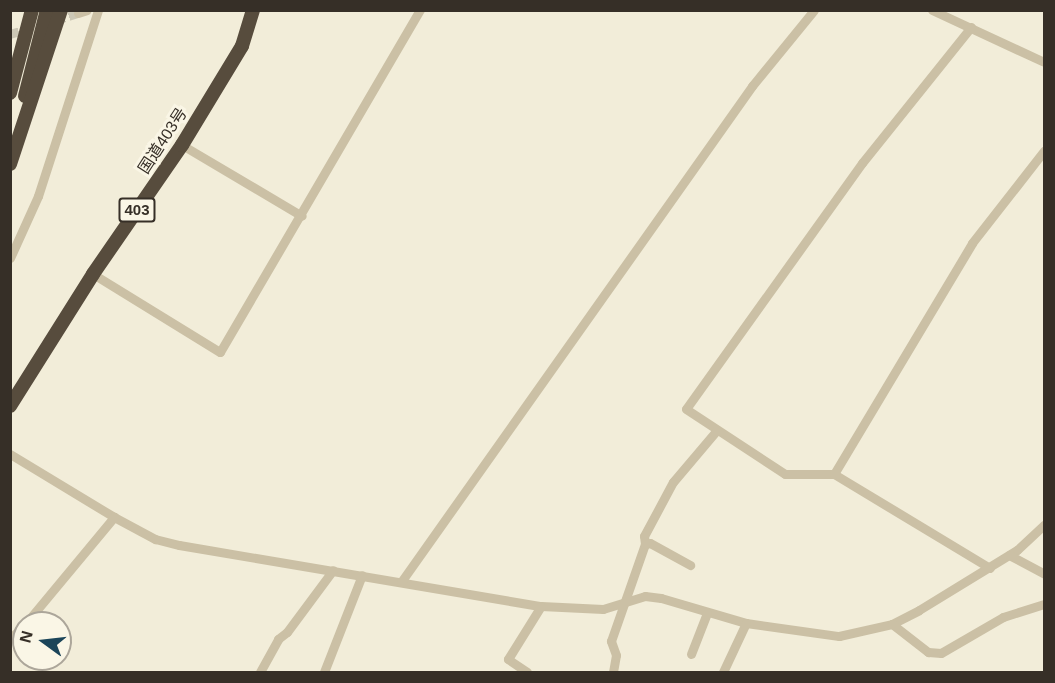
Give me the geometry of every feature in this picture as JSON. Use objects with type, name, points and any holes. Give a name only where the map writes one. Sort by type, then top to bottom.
[{"type":"highway","points":[[10,74],[23,10]]},
{"type":"highway","points":[[10,93],[32,10]]},
{"type":"highway","points":[[10,145],[47,10]]},
{"type":"highway","points":[[10,164],[61,10]]},
{"type":"highway","name":"国道403号","points":[[10,406],[93,274],[182,145],[242,46],[253,10]]},
{"type":"street","points":[[10,258],[42,185],[98,10]]},
{"type":"street","points":[[93,274],[220,352],[302,216],[420,10]]},
{"type":"street","points":[[401,582],[752,86],[814,10]]},
{"type":"street","points":[[932,10],[1044,62]]},
{"type":"street","points":[[971,27],[861,163],[686,409],[785,474],[834,474],[990,568]]},
{"type":"street","points":[[182,145],[302,216]]},
{"type":"street","points":[[834,474],[972,243],[1044,151]]},
{"type":"street","points":[[613,672],[616,655],[610,641],[626,603],[645,544],[644,536],[673,482],[717,430]]},
{"type":"street","points":[[10,454],[114,518],[154,539],[179,545],[362,574],[541,606],[603,609],[645,596],[746,623],[839,636],[892,624],[990,568],[1044,525]]},
{"type":"street","points":[[36,611],[114,518]]},
{"type":"street","points":[[645,544],[650,543],[690,566]]},
{"type":"street","points":[[1009,555],[1044,574]]},
{"type":"street","points":[[260,672],[278,639],[287,632],[333,570]]},
{"type":"street","points":[[324,672],[362,574]]},
{"type":"street","points":[[892,624],[928,652],[941,652],[1003,617],[1044,604]]},
{"type":"street","points":[[527,672],[508,659],[541,606]]},
{"type":"street","points":[[692,654],[707,614]]},
{"type":"street","points":[[723,672],[746,623]]},
{"type":"tunnel","points":[[56,20],[78,13]]},
{"type":"tunnel","points":[[10,34],[31,28]]}]
